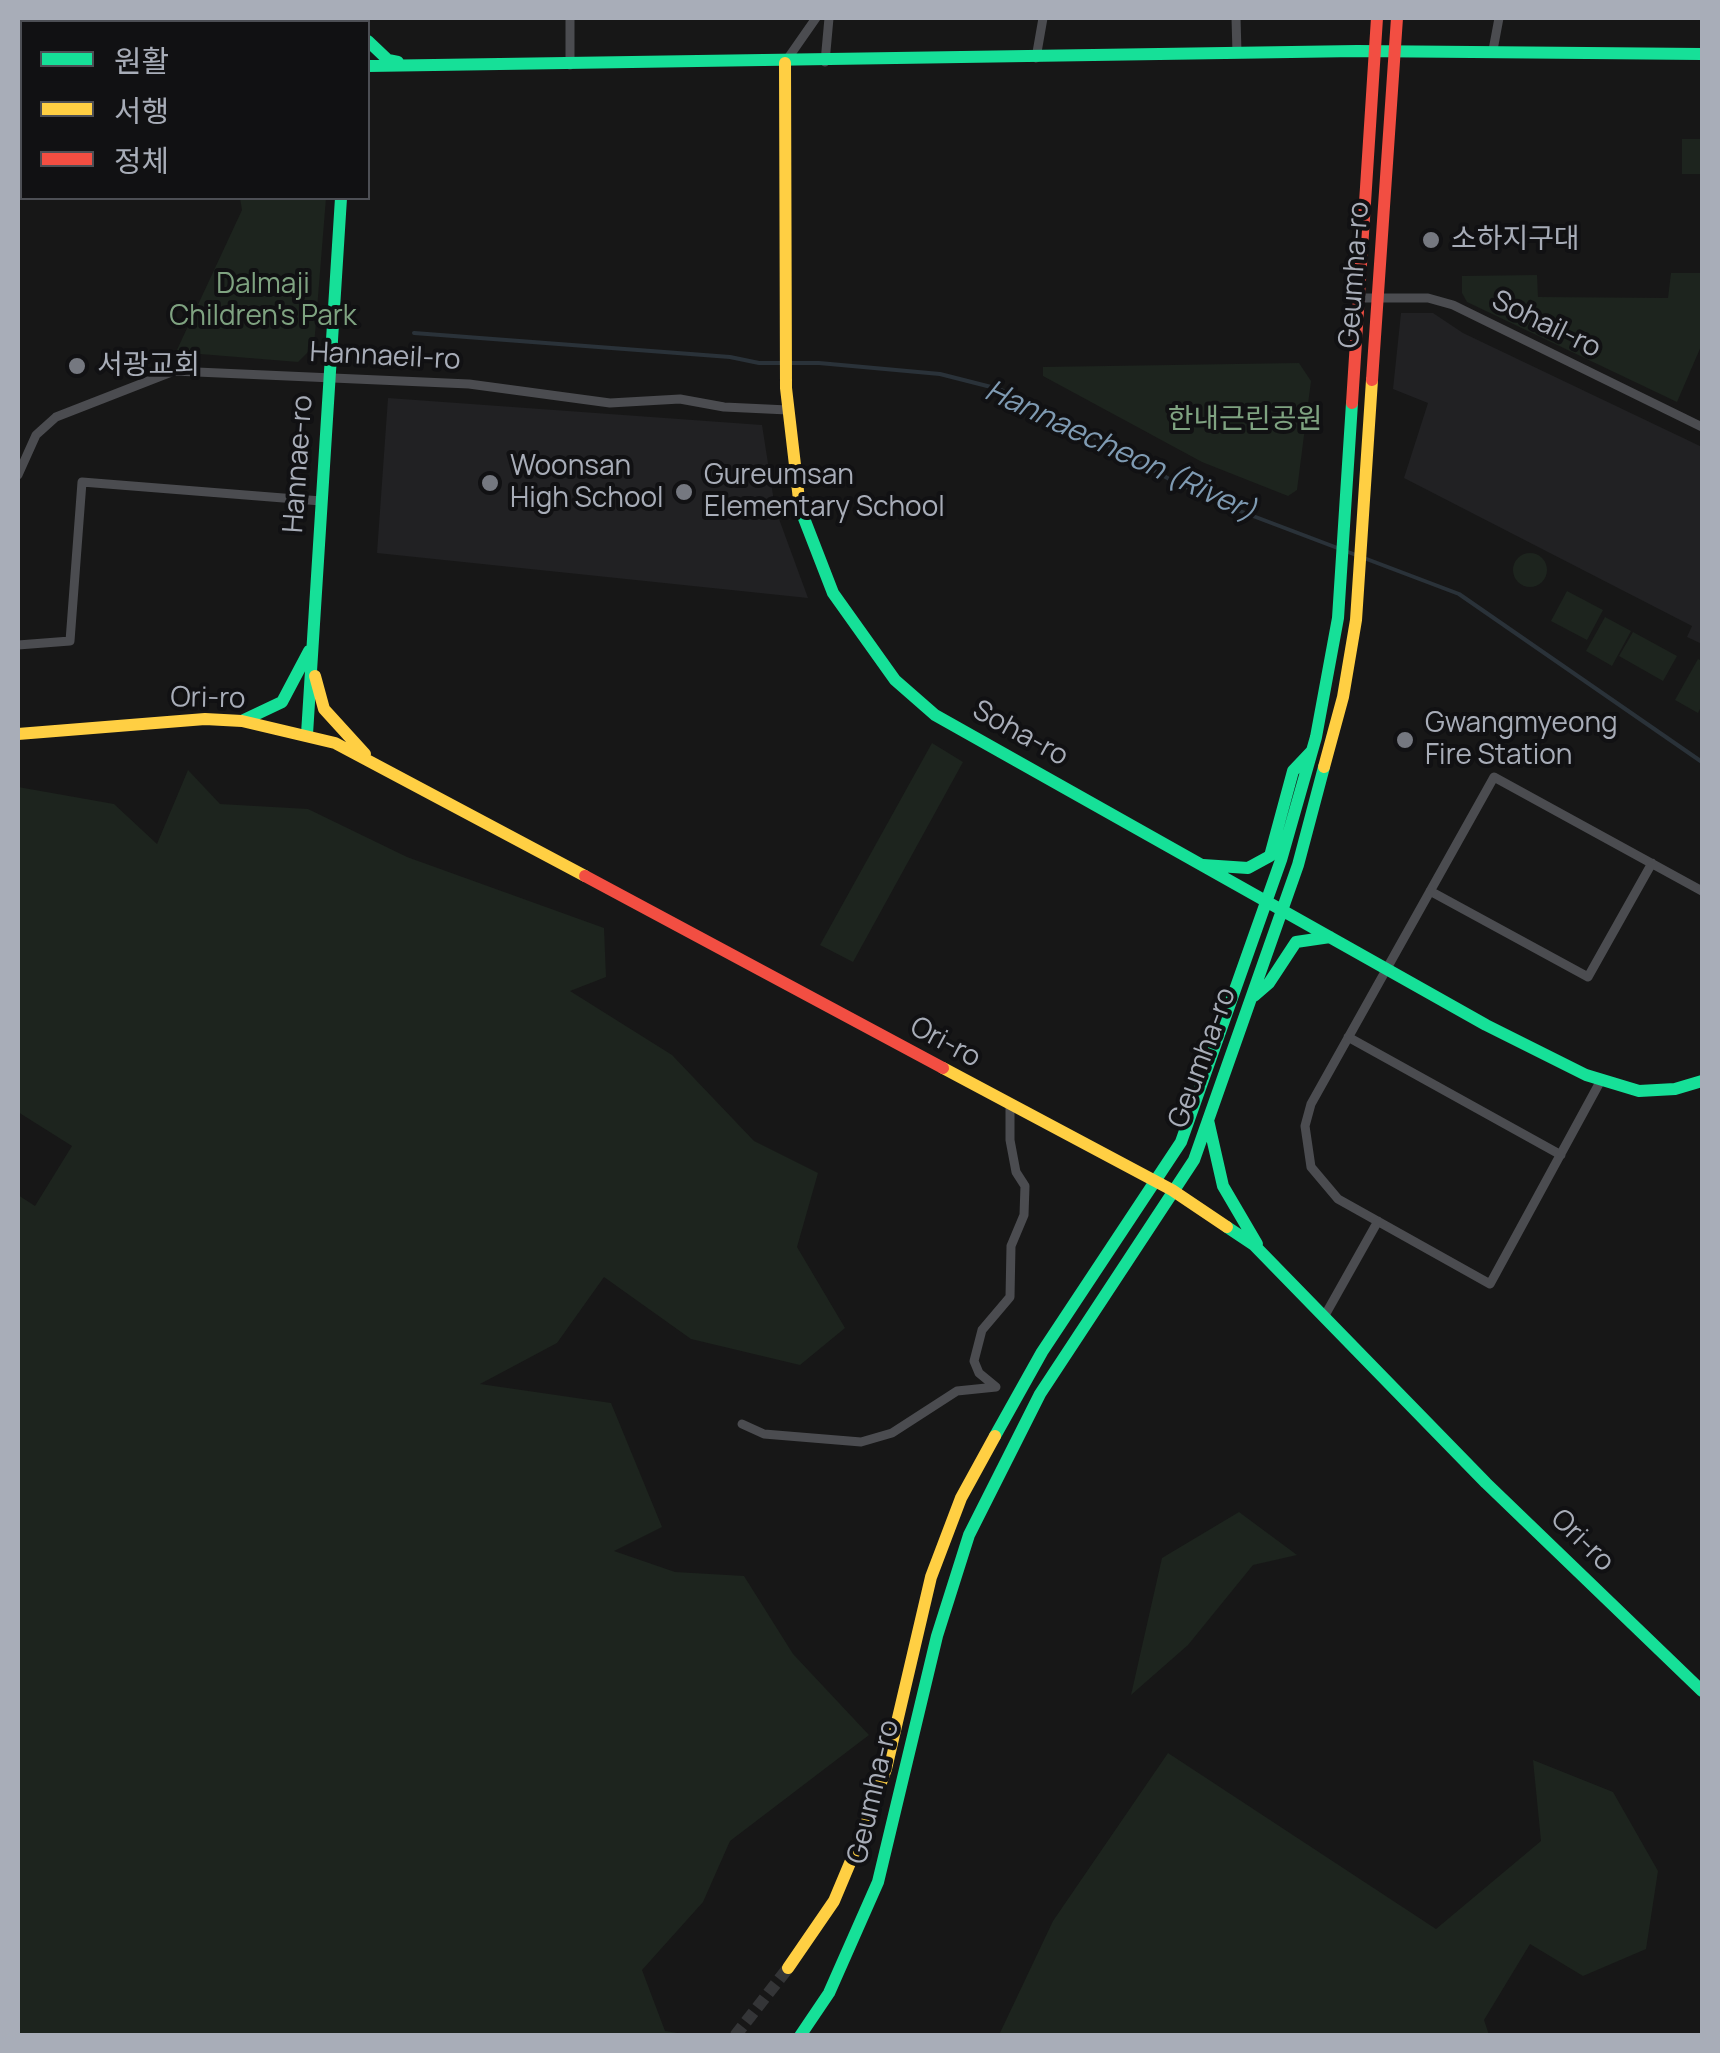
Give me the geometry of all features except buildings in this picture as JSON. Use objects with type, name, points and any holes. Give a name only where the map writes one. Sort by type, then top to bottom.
[{"type":"main road","name":"Geumha-ro","points":[[788,1968],[834,1900],[864,1832],[886,1769],[918,1626],[947,1530],[1021,1388],[1180,1142],[1267,902],[1328,687],[1344,572],[1377,18]]},
{"type":"main road","name":"Geumha-ro","points":[[800,2036],[829,1993],[878,1882],[937,1636],[987,1493],[1040,1394],[1194,1160],[1282,910],[1343,697],[1360,580],[1397,18]]},
{"type":"main road","points":[[370,43],[388,60],[415,66]]},
{"type":"main road","points":[[370,66],[1493,50],[1702,54]]},
{"type":"main road","name":"Soha-ro","points":[[785,63],[786,388],[797,501],[812,548],[833,592],[895,680],[935,715],[1386,969],[1600,1082],[1656,1091],[1702,1080]]},
{"type":"main road","name":"Hannae-ro","points":[[307,734],[341,200]]},
{"type":"main road","points":[[242,721],[282,702],[312,645]]},
{"type":"main road","points":[[312,645],[316,685],[324,709],[370,759]]},
{"type":"main road","name":"Ori-ro","points":[[18,734],[206,719],[242,721],[307,734],[370,759],[1010,1106],[1156,1180],[1218,1218],[1263,1255],[1486,1483],[1702,1691]]},
{"type":"main road","points":[[1202,865],[1248,868],[1270,856],[1293,771],[1312,750]]},
{"type":"main road","points":[[1252,998],[1269,983],[1296,942],[1330,937]]},
{"type":"main road","points":[[1208,1118],[1224,1186],[1263,1255]]},
{"type":"street","points":[[570,18],[570,65]]},
{"type":"street","points":[[785,63],[816,18]]},
{"type":"street","points":[[825,62],[830,18]]},
{"type":"street","points":[[1036,58],[1043,18]]},
{"type":"street","points":[[1236,18],[1237,53]]},
{"type":"street","points":[[1493,50],[1498,18]]},
{"type":"street","name":"Sohail-ro","points":[[1361,298],[1428,298],[1452,305],[1702,427]]},
{"type":"street","name":"Hannaeil-ro","points":[[18,475],[36,436],[56,417],[154,377],[196,370],[520,388],[554,398],[610,403],[680,399],[724,408],[788,410]]},
{"type":"street","points":[[18,645],[70,641],[82,482],[321,501]]},
{"type":"street","points":[[1600,1082],[1490,1284],[1378,1222],[1325,1187],[1311,1166],[1306,1149],[1311,1104],[1494,777],[1702,891]]},
{"type":"street","points":[[1430,890],[1588,978],[1652,863]]},
{"type":"street","points":[[1348,1037],[1561,1154]]},
{"type":"street","points":[[996,1387],[979,1374],[974,1361],[982,1330],[1010,1298],[1013,1280],[1008,1261],[1024,1215],[1025,1186],[1016,1172],[1010,1140],[1010,1106]]},
{"type":"street","points":[[1324,1317],[1378,1222]]},
{"type":"street","points":[[742,1424],[764,1434],[860,1442],[892,1433],[957,1391],[1021,1388]]},
{"type":"shaded area","points":[[18,18],[293,18],[20,20],[18,105]]},
{"type":"shaded area","points":[[1401,313],[1433,313],[1463,333],[1702,447],[1702,644],[1687,637],[1692,626],[1404,478],[1428,403],[1393,389]]},
{"type":"shaded area","points":[[388,398],[762,425],[775,508],[808,598],[377,553]]},
{"type":"green space","points":[[1682,139],[1702,139],[1702,174],[1682,174]]},
{"type":"green space","name":"Dalmaji Children's Park","points":[[240,200],[326,200],[314,346],[298,362],[176,352],[242,210]]},
{"type":"green space","points":[[1671,273],[1702,273],[1702,344],[1677,402],[1467,302],[1462,293],[1462,276],[1537,275],[1538,297],[1668,298]]},
{"type":"green space","name":"한내근린공원","points":[[1299,363],[1311,381],[1297,490],[1288,496],[1202,462],[1043,376],[1043,367]]},
{"type":"green space","points":[[1530,553],[1542,558],[1547,570],[1542,582],[1530,587],[1518,582],[1513,570],[1518,558]]},
{"type":"green space","points":[[1567,591],[1603,610],[1587,640],[1551,621]]},
{"type":"green space","points":[[1605,617],[1631,631],[1612,666],[1586,651]]},
{"type":"green space","points":[[1633,632],[1677,656],[1663,681],[1619,656]]},
{"type":"green space","points":[[1698,659],[1702,661],[1702,705],[1698,713],[1675,700]]},
{"type":"green space","points":[[932,743],[963,762],[853,962],[820,945]]},
{"type":"green space","points":[[188,770],[220,804],[308,809],[407,857],[604,928],[606,977],[570,991],[672,1055],[754,1141],[818,1173],[797,1247],[845,1328],[800,1365],[691,1339],[604,1277],[557,1343],[480,1384],[611,1403],[662,1527],[614,1551],[675,1572],[744,1576],[793,1654],[869,1735],[730,1841],[703,1902],[642,1970],[665,2031],[690,2035],[18,2035],[18,1195],[35,1206],[72,1146],[18,1112],[18,787],[114,804],[157,844]]},
{"type":"green space","points":[[1239,1512],[1297,1555],[1253,1565],[1188,1645],[1131,1695],[1162,1558]]},
{"type":"green space","points":[[1168,1753],[1436,1929],[1541,1841],[1533,1760],[1613,1792],[1658,1871],[1646,1949],[1583,1976],[1530,1944],[1484,2020],[1489,2035],[999,2035],[1053,1921]]},
{"type":"waterway","name":"Hannaecheon (River)","points":[[414,333],[730,357],[759,363],[819,363],[940,374],[999,389],[1031,402],[1180,485],[1216,497],[1224,505],[1459,594],[1702,762]]},
{"type":"tunnel","points":[[735,2036],[788,1968]]},
{"type":"traffic: fast","points":[[370,43],[388,60],[398,62]]},
{"type":"traffic: fast","points":[[370,66],[1357,51],[1702,54]]},
{"type":"traffic: fast","points":[[307,734],[341,200]]},
{"type":"traffic: fast","points":[[995,1436],[1042,1352],[1181,1142],[1281,860],[1316,737],[1338,618],[1352,403]]},
{"type":"traffic: fast","points":[[800,508],[833,593],[895,680],[935,715],[1486,1025],[1586,1075],[1639,1091],[1675,1089],[1702,1081]]},
{"type":"traffic: fast","points":[[244,720],[282,702],[309,651]]},
{"type":"traffic: fast","points":[[1203,865],[1248,868],[1270,856],[1293,771],[1311,752]]},
{"type":"traffic: fast","points":[[800,2036],[829,1993],[878,1882],[937,1636],[969,1535],[1040,1394],[1194,1160],[1298,865],[1324,767]]},
{"type":"traffic: fast","points":[[1254,996],[1269,983],[1296,942],[1330,937]]},
{"type":"traffic: fast","points":[[1208,1120],[1223,1186],[1257,1244]]},
{"type":"traffic: fast","points":[[1227,1227],[1254,1245],[1486,1483],[1702,1691]]},
{"type":"traffic: slow","points":[[785,63],[786,388],[800,508]]},
{"type":"traffic: slow","points":[[1324,767],[1343,697],[1356,620],[1372,380]]},
{"type":"traffic: slow","points":[[315,676],[324,709],[365,754]]},
{"type":"traffic: slow","points":[[18,734],[205,719],[242,721],[335,743],[585,876]]},
{"type":"traffic: slow","points":[[943,1068],[1172,1190],[1227,1227]]},
{"type":"traffic: slow","points":[[788,1968],[834,1901],[863,1832],[886,1769],[931,1577],[961,1498],[995,1436]]},
{"type":"traffic: jam","points":[[1352,403],[1377,18]]},
{"type":"traffic: jam","points":[[1372,380],[1397,18]]},
{"type":"traffic: jam","points":[[585,876],[943,1068]]},
{"type":"place","name":"소하지구대","points":[[1431,240]]},
{"type":"place","name":"서광교회","points":[[77,366]]},
{"type":"place","name":"Woonsan High School","points":[[490,483]]},
{"type":"place","name":"Gureumsan Elementary School","points":[[684,492]]},
{"type":"place","name":"Gwangmyeong Fire Station","points":[[1405,740]]}]
